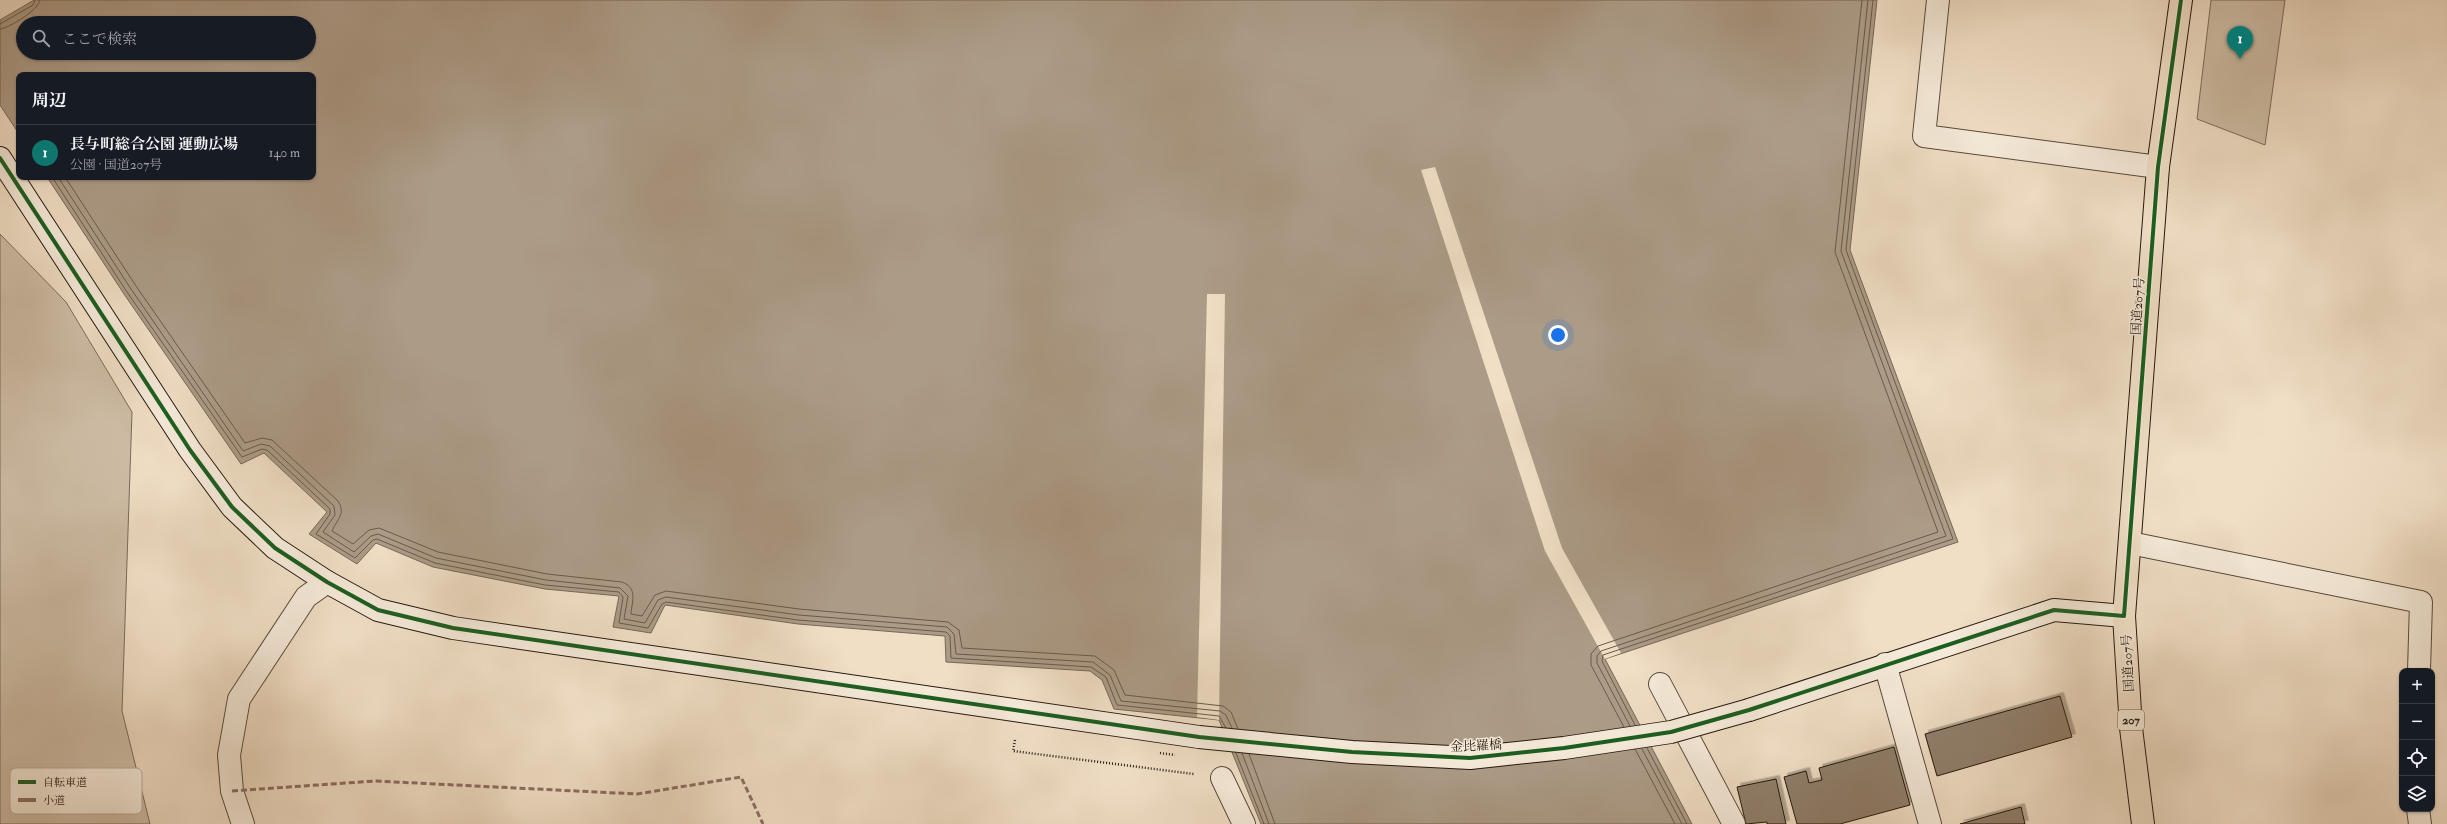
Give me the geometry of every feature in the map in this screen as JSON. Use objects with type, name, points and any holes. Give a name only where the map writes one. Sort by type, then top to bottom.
[{"type":"highway","name":"国道207号","points":[[2143,824],[2131,728],[2124,616],[2158,167],[2181,0]]},
{"type":"street","points":[[1938,0],[1924,136],[2158,167]]},
{"type":"street","name":"金比羅橋","points":[[0,158],[190,450],[232,507],[275,548],[327,582],[378,610],[453,628],[1199,737],[1352,752],[1470,758],[1564,748],[1671,732],[1749,710],[1885,664],[2054,610],[2124,616]]},
{"type":"street","points":[[2130,544],[2421,602],[2419,668]]},
{"type":"street","points":[[242,824],[232,791],[229,755],[239,699],[306,597],[327,582]]},
{"type":"street","points":[[1885,664],[1930,824]]},
{"type":"street","points":[[1660,684],[1734,824]]},
{"type":"street","points":[[1222,778],[1244,824]]},
{"type":"street","points":[[2418,812],[2420,824]]},
{"type":"path","points":[[1016,734],[1013,750],[1222,778]]},
{"type":"shaded area","points":[[2211,0],[2285,0],[2265,145],[2197,119]]},
{"type":"shaded area","points":[[0,234],[66,302],[132,412],[122,711],[136,768],[10,768],[10,814],[142,814],[142,792],[150,824],[0,824]]},
{"type":"water","points":[[34,0],[1877,0],[1850,250],[1958,542],[1605,659],[1692,824],[1261,824],[1219,720],[1114,709],[1102,680],[1090,671],[946,662],[945,636],[798,624],[665,605],[651,633],[613,627],[619,596],[545,589],[433,567],[376,543],[357,564],[309,534],[327,512],[264,453],[241,464],[124,294],[49,180],[316,180],[316,72],[16,72],[16,129],[0,105],[0,20]]},
{"type":"pier","points":[[1435,167],[1562,548],[1621,653],[1605,659],[1545,551],[1421,170]]},
{"type":"pier","points":[[1207,294],[1225,294],[1219,720],[1197,717]]},
{"type":"building","points":[[2060,696],[2072,737],[1937,776],[1925,734]]},
{"type":"building","points":[[1894,747],[1910,805],[1840,824],[1797,824],[1784,777],[1806,771],[1809,783],[1822,780],[1819,768]]},
{"type":"building","points":[[1776,779],[1786,824],[1767,824],[1767,822],[1746,824],[1737,787]]},
{"type":"building","points":[[2021,807],[2025,824],[1960,824]]},
{"type":"marked path","points":[[232,791],[375,781],[637,794],[741,777],[763,824]]},
{"type":"cycle path","points":[[0,158],[190,450],[232,507],[275,548],[327,582],[378,610],[453,628],[1199,737],[1352,752],[1470,758],[1564,748],[1671,732],[1749,710],[2054,610],[2124,616],[2158,167],[2181,0]]},
{"type":"place","name":"長与町総合公園 運動広場","points":[[2240,59]]}]
